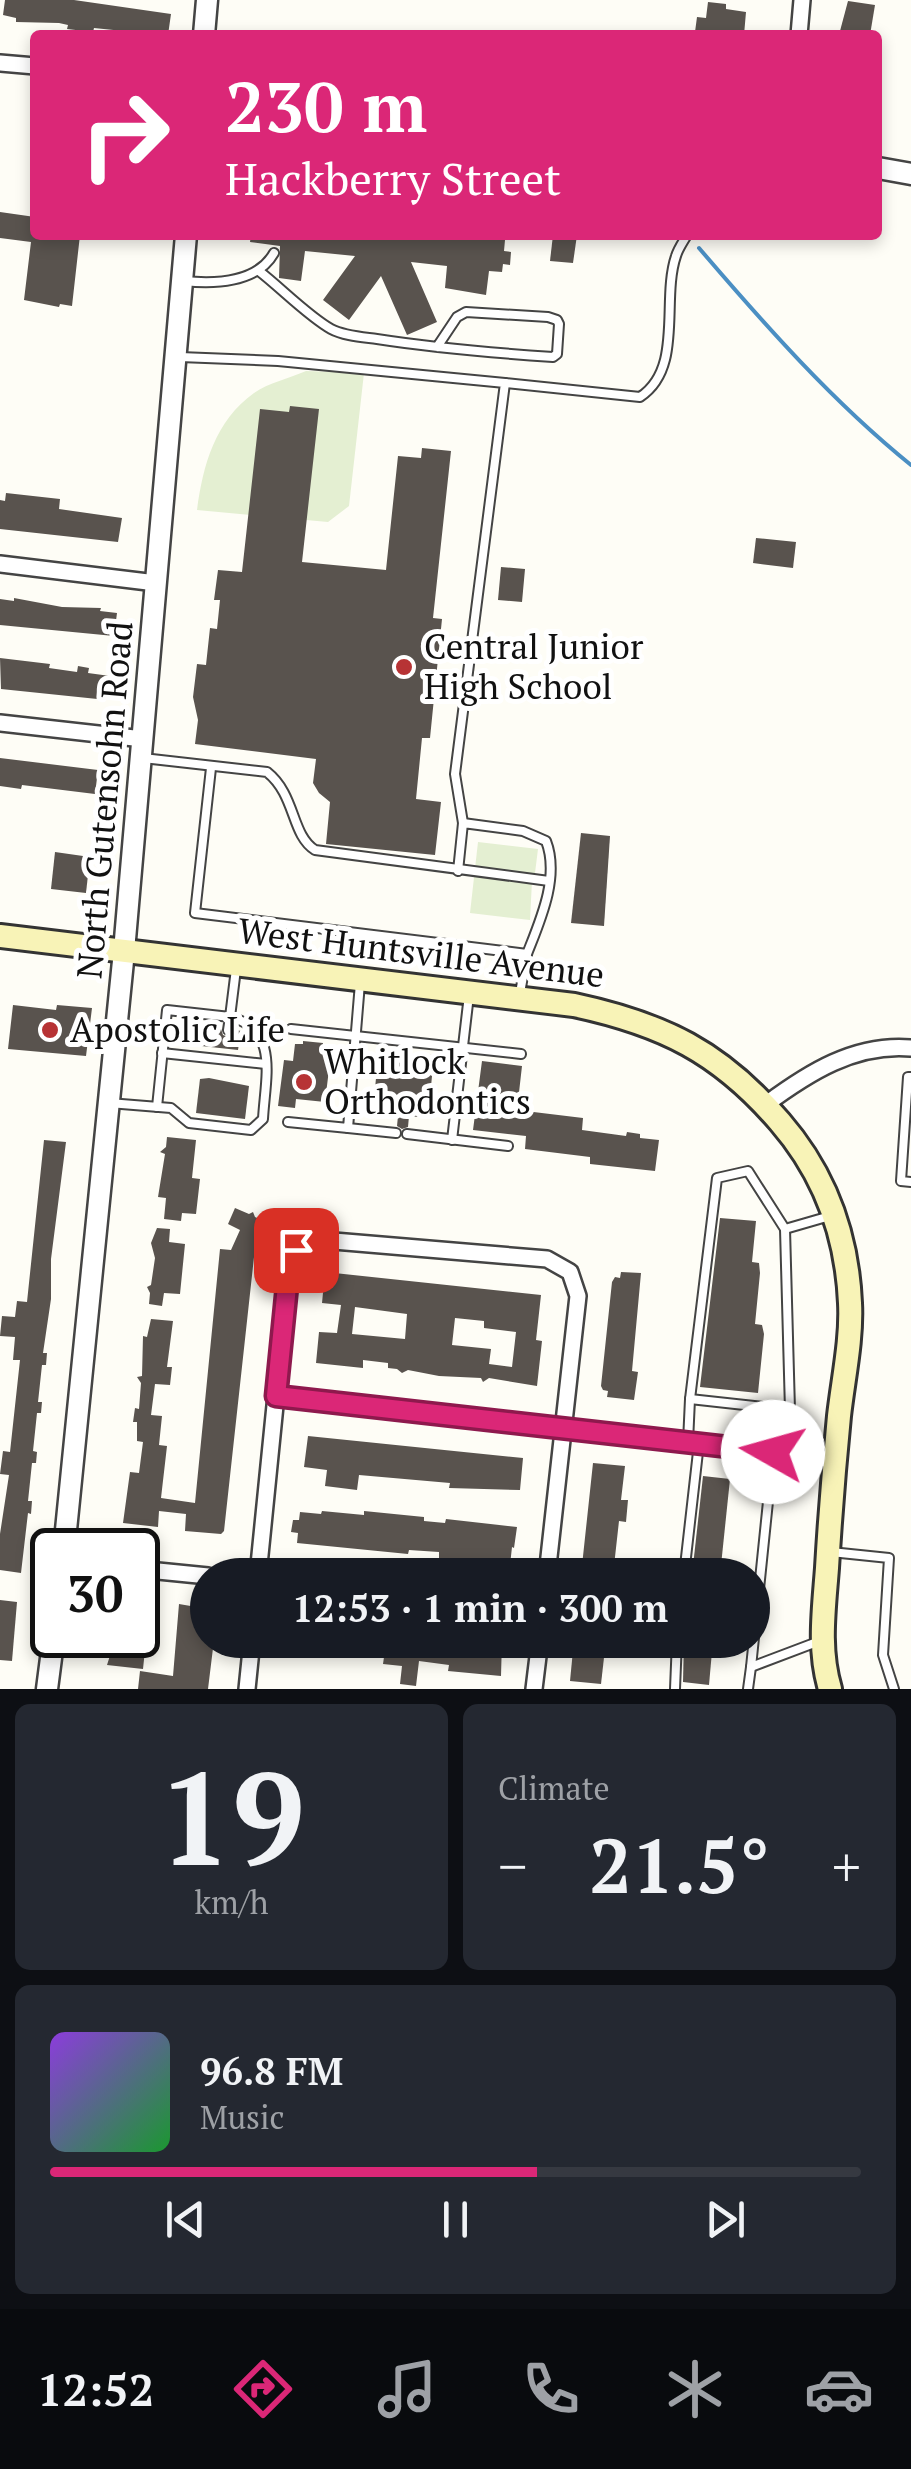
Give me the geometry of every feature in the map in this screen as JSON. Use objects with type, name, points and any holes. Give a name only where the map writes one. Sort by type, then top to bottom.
[{"type":"main road","name":"West Huntsville Avenue","points":[[0,936],[574,1004],[628,1016],[683,1039],[730,1072],[766,1105],[800,1145],[825,1186],[844,1245],[851,1306],[822,1640],[830,1689]]},
{"type":"street","points":[[204,30],[207,0]]},
{"type":"street","points":[[799,30],[802,0]]},
{"type":"street","points":[[0,63],[30,66]]},
{"type":"street","points":[[882,169],[911,174]]},
{"type":"street","name":"North Gutensohn Road","points":[[66,1528],[124,951],[186,240]]},
{"type":"street","points":[[0,564],[156,584]]},
{"type":"street","points":[[0,723],[142,749]]},
{"type":"street","points":[[766,1105],[808,1073],[838,1060],[870,1051],[911,1048]]},
{"type":"street","points":[[260,1558],[288,1276],[296,1250],[322,1240],[547,1259],[570,1272],[578,1296],[549,1558]]},
{"type":"street","points":[[276,1396],[835,1460]]},
{"type":"street","points":[[160,1571],[190,1574]]},
{"type":"street","points":[[47,1689],[51,1658]]},
{"type":"street","points":[[247,1689],[250,1658]]},
{"type":"street","points":[[534,1689],[538,1658]]},
{"type":"lane","points":[[176,357],[278,361],[640,396],[654,388],[663,370],[675,257],[684,240]]},
{"type":"lane","points":[[182,281],[218,282],[259,271],[274,253]]},
{"type":"lane","points":[[259,271],[332,329],[349,335],[437,347],[553,357],[557,354],[560,324],[548,317],[466,312],[457,317],[437,347]]},
{"type":"lane","points":[[458,871],[464,823],[455,774],[505,382]]},
{"type":"lane","points":[[142,749],[211,768],[267,772],[280,783],[305,844],[315,850],[548,880]]},
{"type":"lane","points":[[211,768],[195,913],[527,954]]},
{"type":"lane","points":[[464,823],[523,831],[546,842],[551,855],[542,916],[527,954],[520,998]]},
{"type":"lane","points":[[228,1030],[236,964]]},
{"type":"lane","points":[[348,1128],[360,979]]},
{"type":"lane","points":[[452,1140],[470,992]]},
{"type":"lane","points":[[109,1102],[157,1107],[171,1108],[190,1124],[251,1130],[263,1119],[264,1042],[248,1022],[166,1010],[157,1107]]},
{"type":"lane","points":[[194,1026],[196,1013]]},
{"type":"lane","points":[[210,1028],[211,1015]]},
{"type":"lane","points":[[291,1029],[521,1054]]},
{"type":"lane","points":[[191,1056],[192,1045]]},
{"type":"lane","points":[[208,1058],[209,1047]]},
{"type":"lane","points":[[224,1060],[225,1049]]},
{"type":"lane","points":[[162,1053],[266,1064]]},
{"type":"lane","points":[[911,1077],[908,1076],[906,1156],[901,1181],[911,1182]]},
{"type":"lane","points":[[288,1122],[396,1133]]},
{"type":"lane","points":[[407,1134],[508,1146]]},
{"type":"lane","points":[[685,1558],[693,1443],[690,1399],[718,1178],[748,1171],[785,1229],[790,1410],[690,1399]]},
{"type":"lane","points":[[785,1229],[834,1215]]},
{"type":"lane","points":[[754,1450],[758,1406]]},
{"type":"lane","points":[[748,1689],[773,1452]]},
{"type":"lane","points":[[828,1551],[889,1558],[883,1655],[894,1689]]},
{"type":"lane","points":[[751,1667],[822,1640]]},
{"type":"lane","points":[[675,1689],[676,1658]]},
{"type":"green space","points":[[306,371],[364,373],[349,506],[328,522],[197,510],[207,461],[229,417],[260,389]]},
{"type":"green space","points":[[478,842],[538,849],[530,920],[470,913]]},
{"type":"building","points":[[5,0],[74,0],[171,14],[169,30],[76,30],[59,23],[16,22],[16,18],[3,15]]},
{"type":"building","points":[[848,1],[875,5],[871,30],[840,30]]},
{"type":"building","points":[[708,2],[746,12],[744,30],[695,30],[697,17],[706,18]]},
{"type":"building","points":[[0,212],[30,216],[30,240],[79,240],[72,306],[24,300],[31,242],[0,238]]},
{"type":"building","points":[[505,240],[504,251],[511,252],[510,265],[503,264],[502,272],[489,271],[486,295],[445,288],[447,266],[411,262],[437,322],[407,335],[381,276],[349,320],[323,300],[355,256],[305,251],[301,281],[279,278],[280,246],[250,242]]},
{"type":"building","points":[[552,240],[576,240],[573,263],[550,261]]},
{"type":"building","points":[[290,406],[319,409],[302,562],[386,570],[398,456],[421,458],[422,448],[451,451],[433,618],[442,619],[430,738],[422,738],[416,799],[441,802],[435,855],[326,844],[330,802],[313,783],[316,759],[195,744],[198,720],[193,697],[197,664],[206,665],[210,628],[217,629],[220,600],[214,600],[218,570],[242,572],[260,409],[289,412]]},
{"type":"building","points":[[6,493],[60,499],[59,509],[122,518],[118,542],[0,529],[0,500],[5,501]]},
{"type":"building","points":[[756,538],[796,542],[793,568],[753,563]]},
{"type":"building","points":[[501,567],[525,569],[522,602],[498,600]]},
{"type":"building","points":[[0,599],[117,613],[114,636],[0,625]]},
{"type":"building","points":[[0,658],[50,664],[49,668],[77,672],[78,666],[89,668],[88,673],[110,676],[107,700],[1,689]]},
{"type":"building","points":[[0,758],[98,770],[95,794],[0,786]]},
{"type":"building","points":[[581,833],[610,836],[604,926],[571,923]]},
{"type":"building","points":[[55,852],[90,857],[86,893],[51,889]]},
{"type":"building","name":"Apostolic Life","points":[[13,1005],[56,1010],[57,1005],[92,1008],[86,1056],[8,1049]]},
{"type":"building","points":[[176,1024],[221,1029],[228,1037],[236,1030],[241,1031],[238,1050],[174,1043]]},
{"type":"building","name":"Whitlock Orthodontics","points":[[323,1043],[322,1052],[331,1053],[325,1102],[296,1099],[295,1108],[278,1106],[284,1060],[293,1061],[295,1044]]},
{"type":"building","points":[[387,1054],[434,1055],[428,1118],[409,1116],[408,1127],[402,1129],[397,1126],[398,1116],[377,1114],[376,1078],[381,1078]]},
{"type":"building","points":[[482,1061],[522,1066],[517,1110],[583,1118],[582,1130],[626,1136],[627,1132],[659,1140],[655,1171],[590,1164],[590,1157],[525,1149],[526,1136],[473,1130]]},
{"type":"building","points":[[200,1079],[249,1086],[245,1119],[196,1113]]},
{"type":"building","points":[[167,1137],[196,1140],[192,1178],[200,1179],[196,1214],[182,1213],[181,1221],[164,1219],[166,1198],[158,1197],[165,1154],[160,1152],[166,1147]]},
{"type":"building","points":[[44,1140],[66,1142],[51,1259],[51,1299],[43,1353],[47,1353],[46,1365],[42,1365],[38,1402],[42,1402],[41,1413],[37,1413],[33,1451],[37,1452],[36,1463],[32,1463],[28,1501],[32,1501],[31,1514],[28,1513],[21,1573],[0,1570],[0,1534],[9,1475],[0,1474],[3,1451],[10,1452],[20,1360],[13,1360],[15,1337],[0,1336],[2,1316],[15,1317],[17,1301],[27,1302]]},
{"type":"building","points":[[235,1208],[253,1212],[266,1222],[255,1248],[224,1531],[185,1531],[186,1514],[159,1511],[158,1527],[123,1523],[130,1472],[139,1473],[143,1442],[137,1441],[137,1422],[133,1422],[135,1408],[139,1409],[141,1383],[137,1377],[142,1376],[143,1336],[147,1337],[151,1319],[173,1321],[167,1367],[172,1367],[170,1385],[155,1384],[151,1415],[162,1416],[159,1445],[167,1446],[161,1498],[195,1503],[220,1249],[231,1250],[240,1230],[228,1224]]},
{"type":"building","points":[[720,1218],[756,1221],[752,1262],[759,1263],[760,1273],[755,1324],[762,1325],[764,1334],[758,1393],[700,1387]]},
{"type":"building","points":[[157,1228],[170,1229],[169,1242],[185,1244],[180,1294],[164,1293],[162,1306],[149,1304],[147,1287],[151,1285],[155,1258],[151,1243]]},
{"type":"building","points":[[325,1272],[541,1295],[536,1340],[542,1341],[537,1386],[408,1370],[402,1373],[388,1368],[388,1363],[363,1360],[363,1368],[316,1363],[319,1332],[337,1333],[341,1305],[322,1303]],"holes":[[[355,1307],[407,1314],[405,1339],[352,1334]],[[455,1318],[484,1321],[484,1328],[516,1332],[512,1367],[489,1364],[491,1349],[452,1345]]]},
{"type":"building","points":[[621,1272],[641,1273],[632,1371],[638,1372],[634,1400],[607,1397],[608,1391],[601,1386],[612,1282],[615,1277],[620,1278]]},
{"type":"building","points":[[308,1436],[523,1458],[520,1490],[449,1488],[450,1483],[359,1475],[357,1490],[325,1486],[327,1470],[304,1467]]},
{"type":"building","points":[[593,1463],[625,1466],[621,1500],[628,1500],[626,1522],[619,1521],[615,1558],[583,1558]]},
{"type":"building","points":[[703,1476],[730,1479],[722,1558],[694,1558]]},
{"type":"building","points":[[322,1511],[364,1515],[364,1511],[424,1517],[424,1521],[445,1523],[446,1519],[517,1527],[511,1558],[439,1558],[439,1552],[409,1550],[408,1554],[297,1543],[298,1533],[291,1532],[293,1520],[299,1520],[300,1512]]},
{"type":"building","points":[[0,1600],[17,1602],[12,1661],[0,1660]]},
{"type":"building","points":[[179,1604],[190,1606],[190,1658],[212,1658],[208,1689],[138,1689],[140,1671],[173,1676]]},
{"type":"building","points":[[109,1658],[144,1658],[143,1669],[107,1665]]},
{"type":"building","points":[[384,1658],[502,1658],[501,1676],[448,1671],[449,1665],[419,1661],[416,1686],[400,1684],[402,1666],[383,1664]]},
{"type":"building","points":[[572,1658],[604,1658],[601,1684],[570,1681]]},
{"type":"building","points":[[684,1658],[711,1658],[709,1685],[683,1682]]},
{"type":"waterway","points":[[699,248],[827,389],[911,465]]},
{"type":"place","name":"Central Junior High School","points":[[404,667]]},
{"type":"place","name":"Apostolic Life","points":[[50,1030]]},
{"type":"place","name":"Whitlock Orthodontics","points":[[304,1082]]},
{"type":"route","points":[[296,1250],[288,1276],[276,1396],[773,1452]]}]
